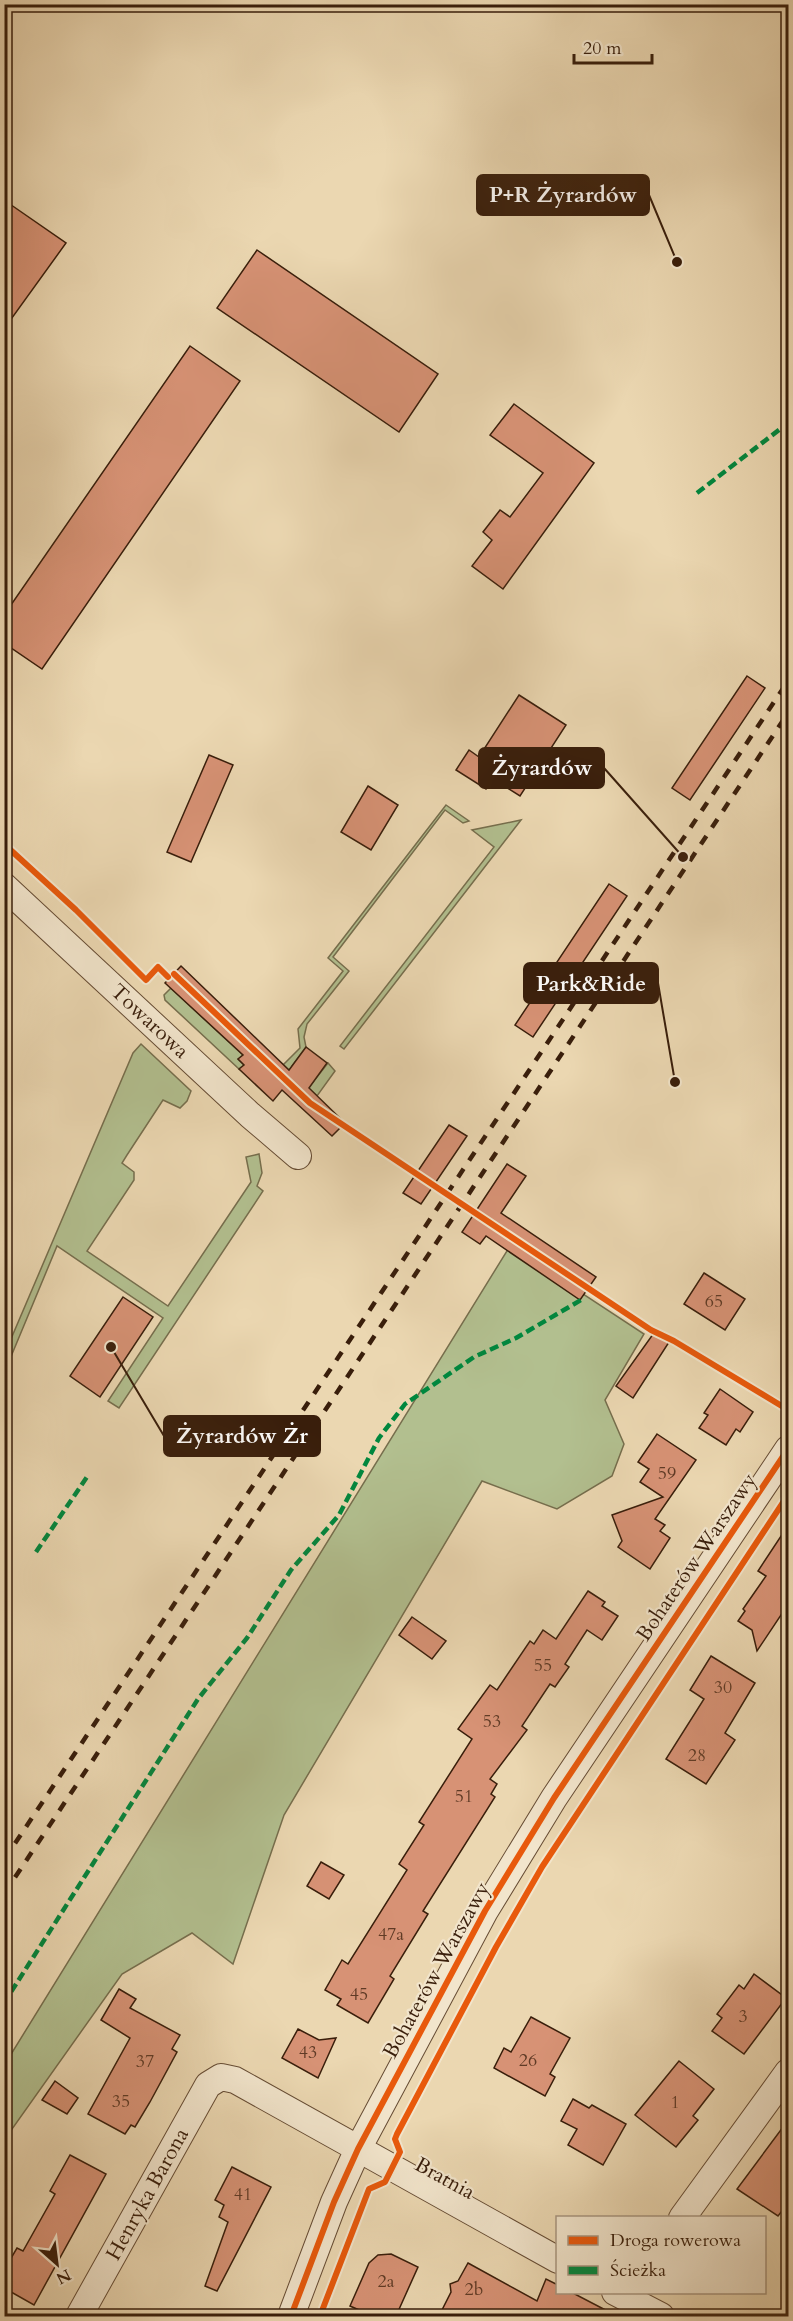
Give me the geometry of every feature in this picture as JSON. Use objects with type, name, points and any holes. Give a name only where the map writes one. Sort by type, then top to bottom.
[{"type":"street","name":"Towarowa","points":[[4,886],[250,1115],[298,1156]]},
{"type":"street","name":"Bohaterów Warszawy","points":[[291,2316],[334,2202],[358,2150],[485,1911],[548,1809],[787,1454]]},
{"type":"street","points":[[683,2216],[789,2072]]},
{"type":"street","name":"Bratnia","points":[[221,2077],[235,2080],[556,2259]]},
{"type":"street","name":"Henryka Barona","points":[[79,2316],[208,2085],[221,2077]]},
{"type":"street","points":[[622,2294],[660,2316]]},
{"type":"green space","points":[[446,805],[469,821],[463,823],[445,810],[333,957],[349,971],[307,1024],[304,1037],[306,1047],[292,1066],[313,1082],[328,1063],[335,1071],[317,1096],[283,1065],[300,1048],[298,1029],[343,971],[328,958]]},
{"type":"green space","points":[[521,820],[344,1049],[340,1046],[494,847],[472,830]]},
{"type":"green space","points":[[171,988],[243,1055],[238,1059],[244,1065],[239,1069],[165,1000],[164,995]]},
{"type":"green space","points":[[141,1044],[191,1091],[187,1101],[180,1108],[163,1100],[127,1155],[122,1163],[134,1172],[134,1180],[87,1251],[168,1306],[251,1182],[246,1157],[259,1154],[262,1173],[257,1186],[263,1191],[119,1408],[108,1401],[163,1318],[57,1246],[5,1371],[5,1353],[133,1053]]},
{"type":"green space","points":[[510,1246],[644,1334],[605,1400],[624,1444],[612,1476],[557,1509],[482,1481],[284,1815],[233,1964],[192,1933],[122,1974],[5,2139],[5,2064]]},
{"type":"building","points":[[4,200],[66,243],[4,329]]},
{"type":"building","points":[[257,250],[438,374],[399,432],[217,308]]},
{"type":"building","points":[[190,346],[240,381],[42,669],[4,643],[4,615]]},
{"type":"building","points":[[514,404],[594,463],[503,589],[472,566],[492,540],[483,532],[500,510],[510,517],[543,473],[490,435]]},
{"type":"building","points":[[747,676],[765,688],[690,800],[672,788]]},
{"type":"building","points":[[519,695],[566,725],[520,796],[493,779],[486,789],[456,770],[469,750],[479,757]]},
{"type":"building","points":[[209,755],[233,765],[191,862],[167,852]]},
{"type":"building","points":[[368,786],[398,805],[371,850],[341,832]]},
{"type":"building","points":[[609,884],[627,896],[533,1037],[515,1025]]},
{"type":"building","points":[[181,966],[289,1070],[306,1047],[327,1063],[309,1088],[345,1123],[332,1136],[282,1090],[273,1101],[239,1069],[244,1065],[238,1059],[243,1055],[165,983]]},
{"type":"building","points":[[449,1125],[467,1136],[421,1204],[403,1193]]},
{"type":"building","points":[[507,1164],[526,1176],[501,1213],[596,1277],[580,1300],[486,1236],[480,1244],[462,1232]]},
{"type":"building","points":[[704,1273],[745,1299],[725,1330],[684,1304]]},
{"type":"building","points":[[123,1297],[153,1317],[100,1397],[70,1376]]},
{"type":"building","points":[[656,1330],[671,1339],[633,1398],[616,1386]]},
{"type":"building","points":[[720,1389],[753,1412],[740,1432],[736,1429],[726,1445],[699,1428],[708,1415],[704,1413]]},
{"type":"building","points":[[657,1434],[696,1460],[655,1519],[665,1525],[660,1531],[670,1538],[650,1569],[618,1547],[622,1541],[612,1515],[663,1497],[640,1482],[649,1469],[638,1462]]},
{"type":"building","points":[[789,1524],[789,1603],[757,1651],[752,1630],[738,1621],[745,1611],[743,1609],[766,1576],[758,1571]]},
{"type":"building","points":[[588,1591],[605,1602],[602,1606],[618,1616],[602,1640],[587,1630],[565,1664],[569,1667],[555,1687],[550,1684],[522,1726],[527,1730],[490,1779],[497,1784],[491,1794],[495,1797],[423,1911],[428,1914],[390,1976],[394,1979],[368,2023],[337,2005],[341,1999],[325,1990],[342,1960],[348,1964],[407,1870],[399,1864],[424,1825],[419,1822],[472,1739],[458,1729],[490,1685],[497,1690],[530,1641],[534,1644],[543,1630],[556,1639]]},
{"type":"building","points":[[412,1617],[446,1641],[432,1659],[399,1635]]},
{"type":"building","points":[[711,1656],[755,1683],[725,1733],[735,1740],[706,1784],[666,1759],[704,1699],[690,1690]]},
{"type":"building","points":[[321,1862],[344,1875],[329,1899],[307,1886]]},
{"type":"building","points":[[754,1974],[786,1998],[744,2054],[712,2031],[722,2018],[717,2014],[739,1985],[744,1989]]},
{"type":"building","points":[[119,1989],[136,1999],[130,2008],[180,2035],[172,2049],[177,2052],[150,2102],[135,2127],[131,2125],[125,2134],[88,2114],[130,2038],[101,2020]]},
{"type":"building","points":[[531,2017],[570,2038],[550,2074],[555,2077],[545,2096],[494,2068],[504,2048],[511,2052]]},
{"type":"building","points":[[298,2029],[319,2040],[336,2038],[318,2078],[282,2058]]},
{"type":"building","points":[[679,2061],[714,2089],[693,2116],[698,2120],[676,2147],[635,2115]]},
{"type":"building","points":[[55,2081],[78,2098],[67,2114],[42,2100]]},
{"type":"building","points":[[573,2099],[589,2108],[592,2105],[626,2124],[603,2165],[568,2145],[577,2129],[561,2121]]},
{"type":"building","points":[[789,2119],[789,2202],[778,2216],[737,2189]]},
{"type":"building","points":[[70,2155],[106,2174],[34,2305],[4,2288],[4,2270],[17,2248],[23,2251],[55,2194],[50,2191]]},
{"type":"building","points":[[232,2167],[271,2187],[217,2291],[205,2286],[228,2222],[219,2217],[224,2205],[215,2200]]},
{"type":"building","points":[[391,2254],[418,2267],[396,2316],[373,2316],[350,2306],[369,2263],[378,2255]]},
{"type":"building","points":[[468,2263],[537,2301],[546,2279],[556,2284],[556,2294],[575,2294],[617,2316],[453,2316],[442,2310],[451,2292],[450,2284],[458,2281]]},
{"type":"railway","points":[[4,1860],[788,681]]},
{"type":"railway","points":[[4,1894],[788,713]]},
{"type":"marked path","points":[[697,493],[788,423]]},
{"type":"marked path","points":[[4,2003],[198,1699],[247,1638],[291,1570],[339,1515],[379,1438],[405,1404],[474,1357],[516,1338],[581,1300]]},
{"type":"marked path","points":[[36,1552],[89,1474]]},
{"type":"cycle path","points":[[4,844],[76,910],[146,980],[158,967],[168,977]]},
{"type":"cycle path","points":[[174,974],[310,1103],[651,1330],[674,1341],[785,1408]]},
{"type":"cycle path","points":[[291,2316],[334,2202],[358,2149],[485,1911],[554,1798],[788,1449]]},
{"type":"cycle path","points":[[320,2316],[369,2189],[385,2182],[400,2152],[395,2139],[397,2134],[496,1947],[542,1867],[788,1495]]},
{"type":"place","name":"P+R Żyrardów","points":[[677,262]]},
{"type":"place","name":"Żyrardów","points":[[683,857]]},
{"type":"place","name":"Park&Ride","points":[[675,1082]]},
{"type":"place","name":"Żyrardów Żr","points":[[111,1347]]}]
